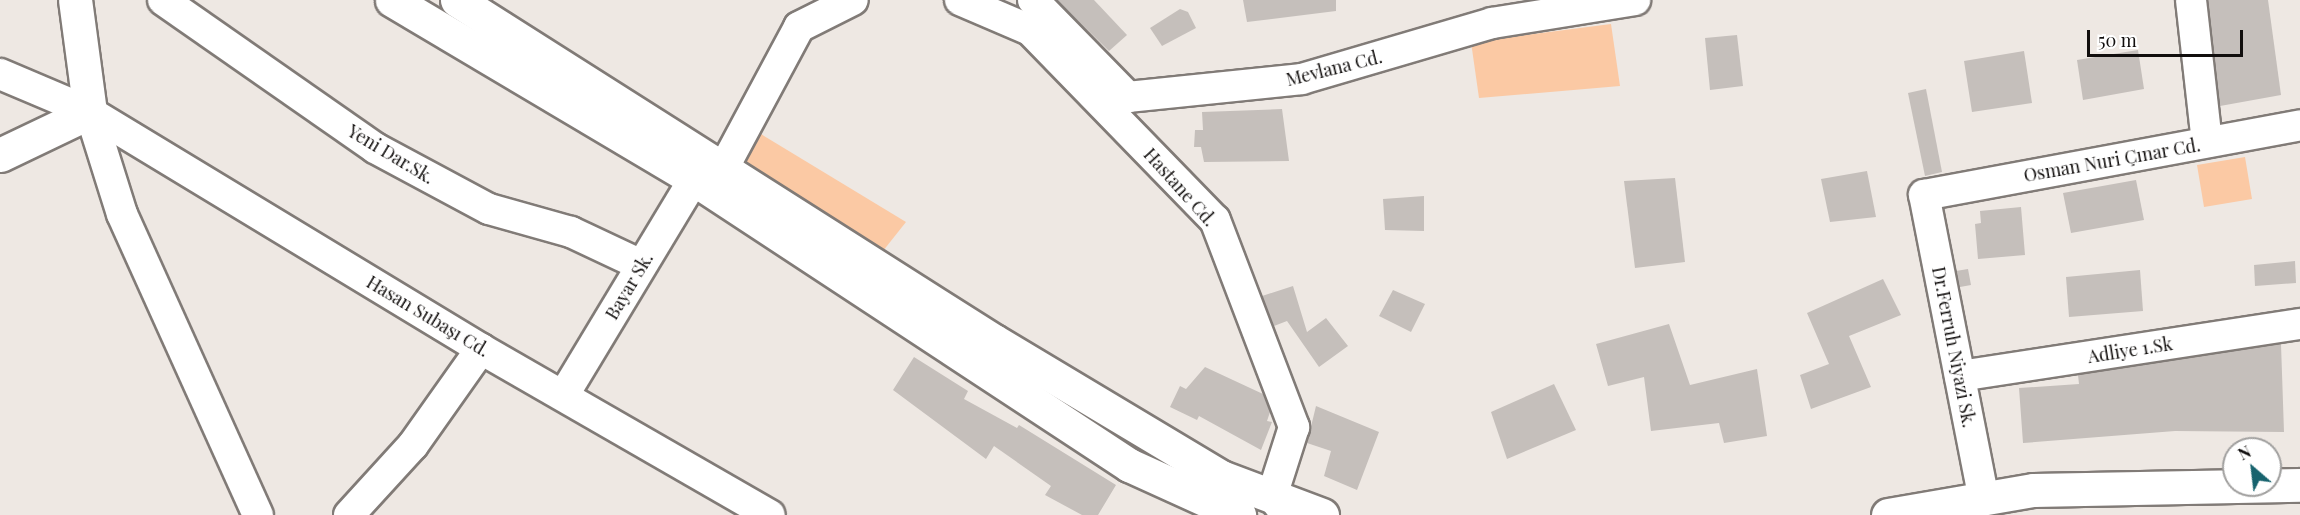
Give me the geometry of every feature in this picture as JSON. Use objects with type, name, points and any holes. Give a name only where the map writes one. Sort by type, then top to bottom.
[{"type":"main road","points":[[0,155],[90,112],[75,0]]},
{"type":"main road","points":[[392,0],[709,174],[1221,477],[1279,506],[1322,515]]},
{"type":"main road","points":[[457,0],[1129,465],[1219,512]]},
{"type":"main road","points":[[1887,515],[2033,490],[2300,485]]},
{"type":"street","name":"Yeni Dar.Sk.","points":[[163,0],[375,148],[489,209],[571,232],[641,265]]},
{"type":"street","points":[[709,174],[799,27],[853,0]]},
{"type":"street","name":"Hastane Cd.","points":[[960,0],[1038,17],[1215,220],[1294,427],[1279,506]]},
{"type":"street","name":"Mevlana Cd.","points":[[1038,17],[1128,97],[1302,80],[1492,23],[1635,0]]},
{"type":"street","points":[[2191,0],[2207,142]]},
{"type":"street","name":"Hasan Subaşı Cd.","points":[[0,74],[90,112],[481,349],[565,393],[770,515]]},
{"type":"street","points":[[90,112],[122,214],[258,515]]},
{"type":"street","name":"Osman Nuri Çınar Cd.","points":[[1924,195],[2300,125]]},
{"type":"street","name":"Bayar Sk.","points":[[565,393],[641,265],[709,174]]},
{"type":"street","name":"Dr.Ferruh Niyazi Sk.","points":[[1924,195],[1984,500]]},
{"type":"street","name":"Adliye 1.Sk","points":[[1959,376],[2300,324]]},
{"type":"street","points":[[349,515],[413,445],[481,349]]},
{"type":"shaded area","points":[[1611,24],[1620,86],[1479,98],[1471,42]]},
{"type":"shaded area","points":[[756,131],[906,222],[879,256],[736,168]]},
{"type":"shaded area","points":[[2245,157],[2252,199],[2204,207],[2197,165]]},
{"type":"building","points":[[1057,0],[1094,0],[1127,35],[1109,51]]},
{"type":"building","points":[[1243,0],[1336,0],[1336,11],[1247,22]]},
{"type":"building","points":[[2208,0],[2268,0],[2281,95],[2220,106]]},
{"type":"building","points":[[1180,9],[1188,12],[1196,28],[1162,46],[1150,28]]},
{"type":"building","points":[[1737,35],[1743,86],[1710,90],[1705,38]]},
{"type":"building","points":[[2138,50],[2144,89],[2083,100],[2077,60]]},
{"type":"building","points":[[2024,51],[2032,103],[1972,112],[1964,61]]},
{"type":"building","points":[[1926,89],[1942,172],[1925,176],[1908,93]]},
{"type":"building","points":[[1282,109],[1289,161],[1204,162],[1201,147],[1194,147],[1195,130],[1203,130],[1202,112]]},
{"type":"building","points":[[1867,171],[1876,217],[1830,222],[1821,179]]},
{"type":"building","points":[[1675,178],[1685,262],[1635,268],[1624,181]]},
{"type":"building","points":[[2136,180],[2144,220],[2071,233],[2063,193]]},
{"type":"building","points":[[1424,196],[1424,231],[1385,230],[1383,199]]},
{"type":"building","points":[[2021,207],[2025,255],[1978,259],[1975,224],[1981,223],[1980,211]]},
{"type":"building","points":[[2295,261],[2296,283],[2255,286],[2254,265]]},
{"type":"building","points":[[1968,269],[1971,285],[1960,287],[1956,271]]},
{"type":"building","points":[[2140,270],[2143,311],[2069,317],[2066,277]]},
{"type":"building","points":[[1883,279],[1901,315],[1849,336],[1871,387],[1811,409],[1800,375],[1829,364],[1807,313]]},
{"type":"building","points":[[1293,286],[1307,332],[1326,318],[1348,346],[1319,367],[1287,321],[1274,326],[1262,296]]},
{"type":"building","points":[[1393,290],[1425,304],[1411,332],[1379,316]]},
{"type":"building","points":[[1669,324],[1690,385],[1757,369],[1767,436],[1724,443],[1719,423],[1651,431],[1644,377],[1608,386],[1596,344]]},
{"type":"building","points":[[2281,344],[2284,432],[2175,431],[2023,443],[2019,388],[2079,384],[2078,375]]},
{"type":"building","points":[[914,357],[968,391],[964,399],[1017,428],[1019,425],[1116,485],[1098,515],[1082,515],[1045,495],[1051,486],[994,446],[986,459],[893,390]]},
{"type":"building","points":[[1205,367],[1263,394],[1270,412],[1267,421],[1272,422],[1261,450],[1199,416],[1197,420],[1170,407],[1180,386],[1186,389]]},
{"type":"building","points":[[1554,384],[1576,430],[1507,459],[1491,412]]},
{"type":"building","points":[[1316,406],[1379,432],[1357,490],[1324,476],[1331,451],[1307,443]]}]
